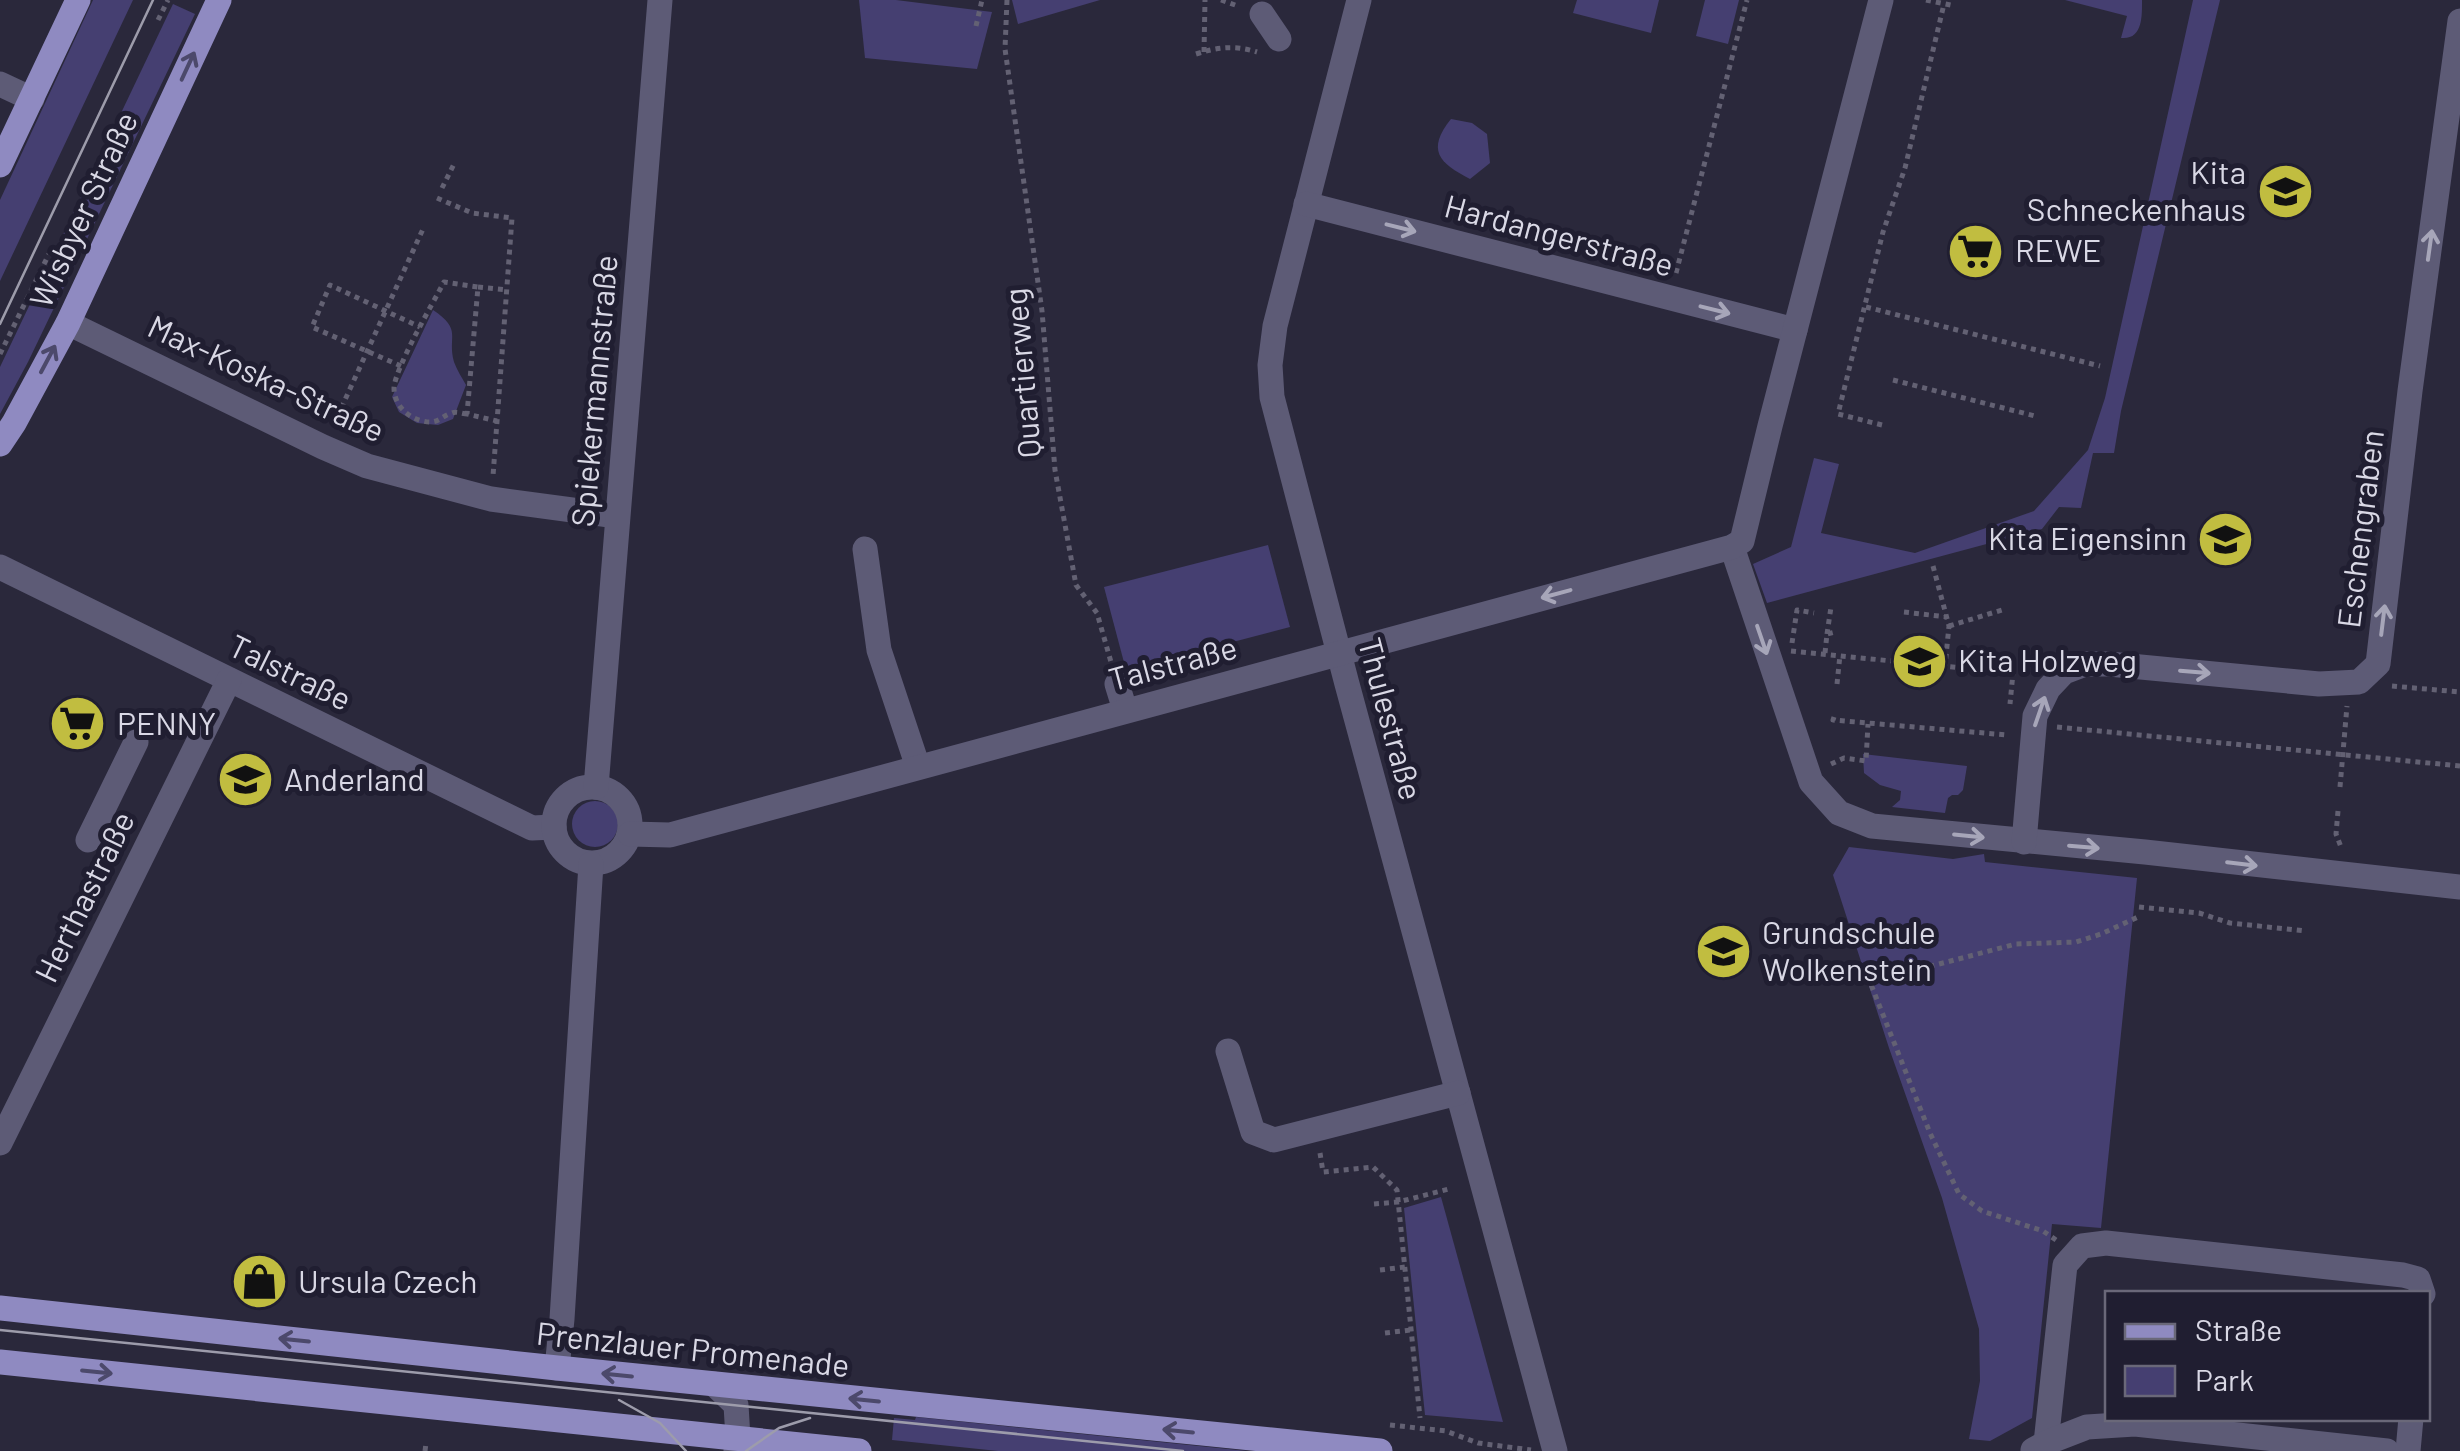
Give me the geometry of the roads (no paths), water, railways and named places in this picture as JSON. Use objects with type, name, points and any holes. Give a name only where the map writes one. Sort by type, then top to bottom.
[{"type":"main road","points":[[0,165],[78,0]]},
{"type":"main road","name":"Wisbyer Straße","points":[[0,444],[68,323],[219,0]]},
{"type":"main road","name":"Prenzlauer Promenade","points":[[0,1308],[1380,1451]]},
{"type":"main road","points":[[0,1362],[737,1444],[860,1451]]},
{"type":"street","name":"Spiekermannstraße","points":[[596,787],[660,0]]},
{"type":"street","name":"Thulestraße","points":[[1360,0],[1276,326],[1270,381],[1339,652],[1555,1451]]},
{"type":"street","points":[[1881,0],[1742,541],[1732,547],[1811,782],[1838,813],[1872,826],[2460,887]]},
{"type":"street","points":[[1262,14],[1268,46]]},
{"type":"street","name":"Eschengraben","points":[[2024,842],[2035,716],[2048,689],[2064,672],[2085,664],[2110,664],[2318,684],[2354,683],[2378,664],[2460,21]]},
{"type":"street","points":[[0,84],[32,99]]},
{"type":"street","name":"Hardangerstraße","points":[[1306,204],[1794,330]]},
{"type":"street","name":"Max-Koska-Straße","points":[[68,323],[367,466],[491,499],[617,516]]},
{"type":"street","name":"Talstraße","points":[[630,834],[670,835],[1732,547]]},
{"type":"street","points":[[865,548],[879,650],[918,768]]},
{"type":"street","name":"Talstraße","points":[[0,567],[532,828],[554,827]]},
{"type":"street","name":"Herthastraße","points":[[0,1143],[229,680]]},
{"type":"street","points":[[1118,684],[1125,710]]},
{"type":"street","points":[[88,840],[136,742]]},
{"type":"street","points":[[596,787],[620,798],[627,809],[630,834],[616,856],[590,864],[576,861],[565,852],[554,827],[562,802],[583,788],[596,787]]},
{"type":"street","points":[[556,1368],[590,864]]},
{"type":"street","points":[[1228,1052],[1253,1132],[1274,1140],[1458,1093]]},
{"type":"street","points":[[2039,1447],[2065,1265],[2082,1246],[2106,1243],[2403,1275],[2418,1280],[2422,1291]]},
{"type":"street","points":[[714,1384],[736,1405],[737,1444]]},
{"type":"street","points":[[2408,1451],[2411,1421]]},
{"type":"street","points":[[2039,1447],[2087,1427],[2135,1424],[2387,1451]]},
{"type":"tram line","points":[[0,324],[153,0]]},
{"type":"tram line","points":[[0,1330],[1183,1451]]},
{"type":"tram line","points":[[619,1400],[660,1423],[686,1451]]},
{"type":"tram line","points":[[746,1451],[779,1428],[810,1418]]},
{"type":"place","name":"Kita Schneckenhaus","points":[[2285,191]]},
{"type":"place","name":"REWE","points":[[1976,251]]},
{"type":"place","name":"Kita Eigensinn","points":[[2226,539]]},
{"type":"place","name":"Kita Holzweg","points":[[1919,661]]},
{"type":"place","name":"PENNY","points":[[78,724]]},
{"type":"place","name":"Anderland","points":[[245,780]]},
{"type":"place","name":"Grundschule Wolkenstein","points":[[1723,951]]},
{"type":"place","name":"Ursula Czech","points":[[259,1282]]}]
